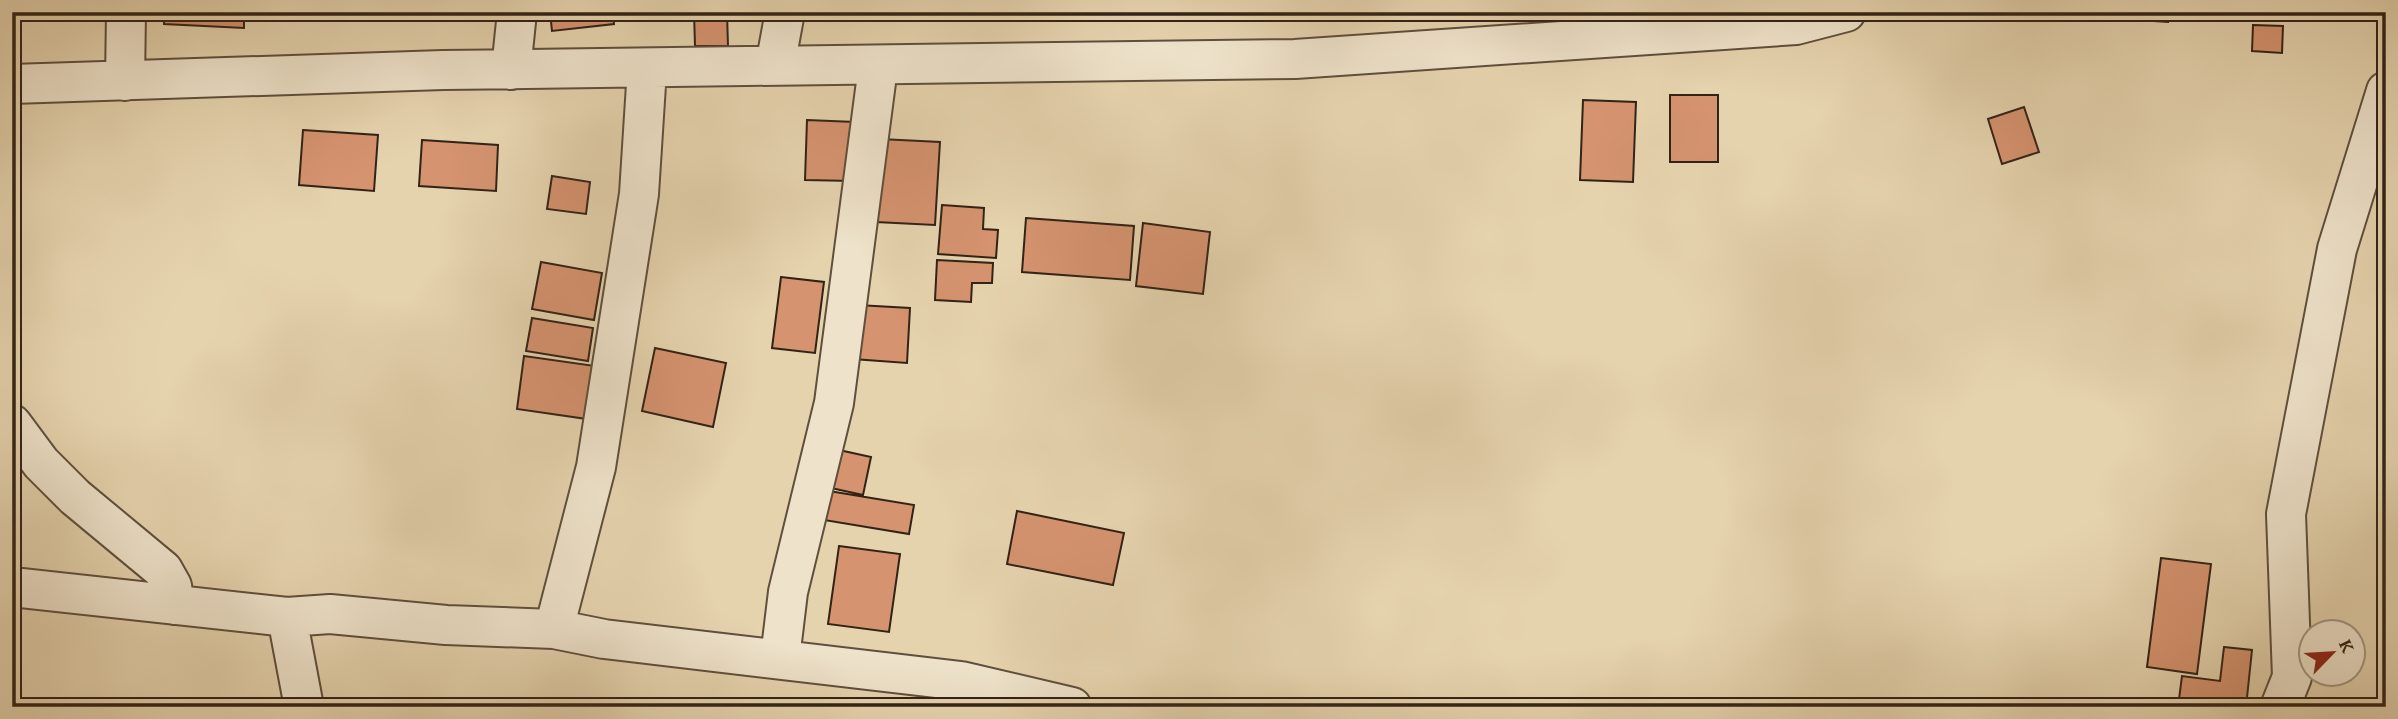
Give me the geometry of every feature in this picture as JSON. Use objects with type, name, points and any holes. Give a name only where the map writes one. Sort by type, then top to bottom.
[{"type":"street","points":[[125,81],[126,12]]},
{"type":"street","points":[[511,70],[517,12]]},
{"type":"street","points":[[775,66],[785,12]]},
{"type":"street","points":[[12,84],[511,70],[878,67],[1295,59],[1796,25],[1846,12]]},
{"type":"street","points":[[779,658],[788,592],[834,402],[878,67]]},
{"type":"street","points":[[554,629],[596,467],[639,194],[647,69]]},
{"type":"street","points":[[2280,707],[2291,677],[2286,514],[2337,249],[2386,90]]},
{"type":"street","points":[[12,424],[41,463],[75,497],[163,570],[172,586],[175,605]]},
{"type":"street","points":[[12,587],[287,617],[330,614],[446,625],[554,629],[604,639],[961,681],[1072,707]]},
{"type":"street","points":[[287,617],[304,707]]},
{"type":"building","points":[[17,12],[86,12],[86,19],[18,20]]},
{"type":"building","points":[[164,12],[244,12],[244,28],[164,24]]},
{"type":"building","points":[[550,12],[613,12],[614,24],[552,31]]},
{"type":"building","points":[[694,12],[727,12],[728,46],[695,46]]},
{"type":"building","points":[[977,12],[1037,12],[1037,20],[978,20]]},
{"type":"building","points":[[2124,12],[2168,12],[2168,22],[2123,19]]},
{"type":"building","points":[[2253,25],[2283,26],[2282,53],[2252,51]]},
{"type":"building","points":[[1670,95],[1718,95],[1718,162],[1670,162]]},
{"type":"building","points":[[1583,100],[1636,102],[1633,182],[1580,180]]},
{"type":"building","points":[[2024,107],[2039,152],[2002,164],[1988,119]]},
{"type":"building","points":[[807,120],[855,122],[853,181],[805,180]]},
{"type":"building","points":[[303,130],[378,135],[374,191],[299,185]]},
{"type":"building","points":[[880,139],[940,142],[935,225],[876,222]]},
{"type":"building","points":[[422,140],[498,145],[496,191],[419,186]]},
{"type":"building","points":[[552,176],[590,182],[586,214],[547,209]]},
{"type":"building","points":[[942,205],[984,208],[983,229],[998,230],[996,258],[938,254]]},
{"type":"building","points":[[1026,218],[1134,226],[1130,280],[1022,272]]},
{"type":"building","points":[[1143,223],[1210,232],[1203,294],[1136,286]]},
{"type":"building","points":[[937,260],[993,263],[992,283],[972,283],[971,302],[935,300]]},
{"type":"building","points":[[541,262],[602,273],[594,320],[532,309]]},
{"type":"building","points":[[781,277],[824,282],[815,353],[772,348]]},
{"type":"building","points":[[857,305],[910,308],[907,363],[853,359]]},
{"type":"building","points":[[532,318],[593,328],[588,361],[526,351]]},
{"type":"building","points":[[655,348],[726,363],[713,427],[642,411]]},
{"type":"building","points":[[524,356],[595,366],[587,419],[517,409]]},
{"type":"building","points":[[839,450],[871,457],[863,495],[831,488]]},
{"type":"building","points":[[829,491],[914,505],[909,534],[824,520]]},
{"type":"building","points":[[1017,511],[1124,533],[1113,585],[1007,564]]},
{"type":"building","points":[[839,546],[900,554],[889,632],[828,624]]},
{"type":"building","points":[[2161,558],[2211,564],[2197,674],[2147,667]]},
{"type":"building","points":[[2224,647],[2252,650],[2246,707],[2178,707],[2182,676],[2220,681]]}]
